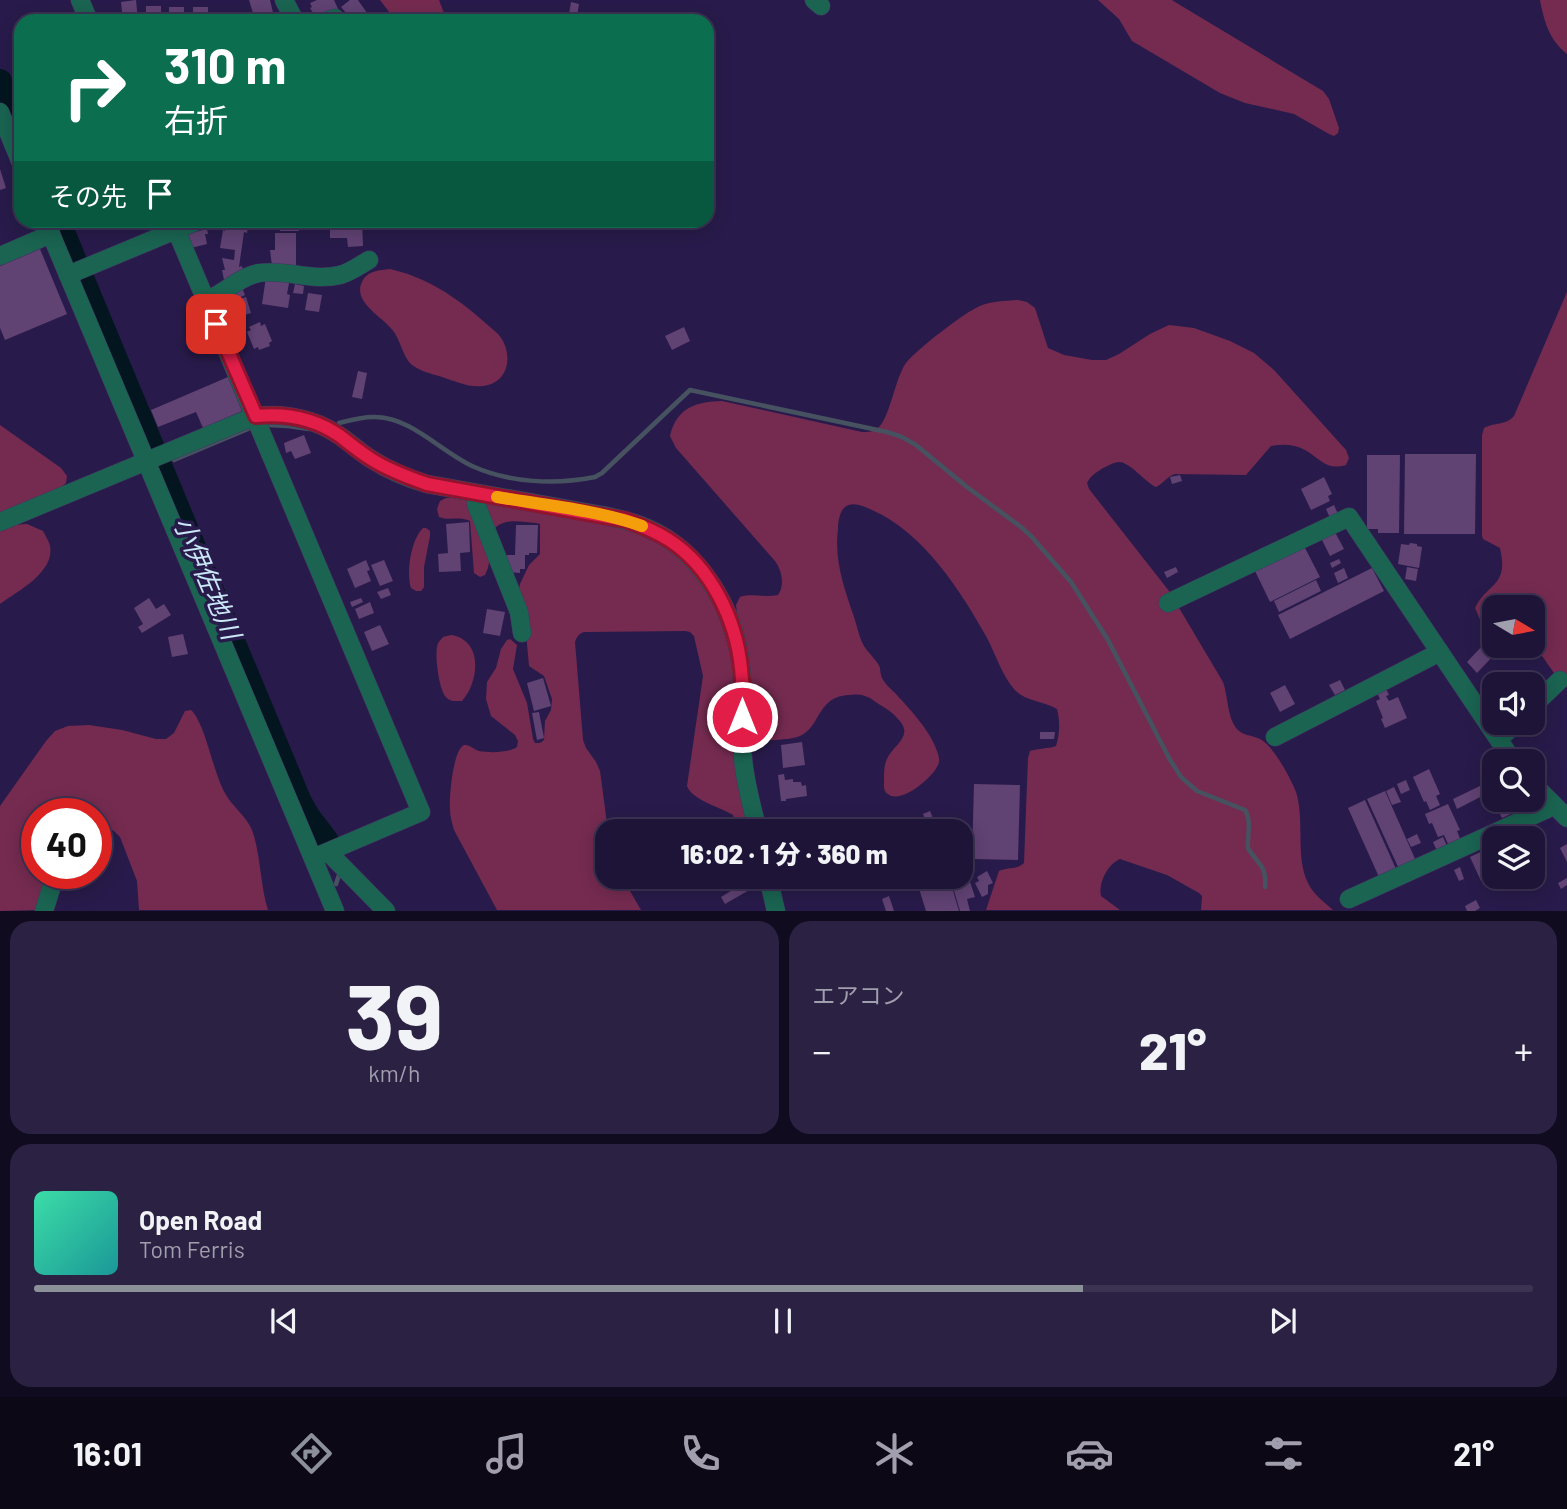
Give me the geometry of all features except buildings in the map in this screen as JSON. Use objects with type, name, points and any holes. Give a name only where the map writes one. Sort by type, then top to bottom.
[{"type":"street","points":[[0,112],[14,146]]},
{"type":"street","points":[[0,256],[46,228]]},
{"type":"street","points":[[49,228],[75,272],[327,852],[335,911]]},
{"type":"street","points":[[75,272],[168,228]]},
{"type":"street","points":[[175,228],[421,812],[327,852]]},
{"type":"street","points":[[206,300],[256,273],[331,277],[343,274],[369,260]]},
{"type":"street","points":[[0,522],[256,416],[273,414],[307,419],[325,427],[368,458],[396,473],[427,484],[625,520],[648,528],[689,555],[705,574],[724,607],[741,666],[743,761],[755,819]]},
{"type":"street","points":[[478,494],[476,504],[519,612],[522,633]]},
{"type":"street","points":[[1168,603],[1349,517],[1505,749]]},
{"type":"street","points":[[1275,737],[1440,652]]},
{"type":"street","points":[[1545,694],[1560,680]]},
{"type":"street","points":[[1499,739],[1503,735]]},
{"type":"street","points":[[1545,796],[1567,818]]},
{"type":"street","points":[[1349,899],[1546,809],[1552,803]]},
{"type":"street","points":[[327,852],[386,911]]},
{"type":"street","points":[[44,911],[51,889]]},
{"type":"street","points":[[771,889],[776,911]]},
{"type":"shaded area","points":[[380,0],[439,0],[444,14],[391,14]]},
{"type":"shaded area","points":[[1098,0],[1172,0],[1323,91],[1329,99],[1339,128],[1338,133],[1334,136],[1294,114],[1245,103],[1220,93],[1132,41],[1119,19]]},
{"type":"shaded area","points":[[1540,0],[1567,0],[1567,54],[1548,30]]},
{"type":"shaded area","points":[[390,269],[439,288],[498,334],[506,349],[507,358],[507,366],[499,379],[492,384],[473,386],[412,365],[394,332],[361,297],[362,282],[367,275]]},
{"type":"shaded area","points":[[1567,292],[1567,679],[1561,683],[1544,658],[1545,595],[1485,595],[1496,583],[1502,570],[1502,561],[1500,548],[1482,536],[1482,435],[1484,428],[1514,416]]},
{"type":"shaded area","points":[[1018,300],[1035,308],[1048,348],[1064,355],[1106,360],[1169,325],[1194,328],[1230,341],[1254,353],[1274,370],[1346,450],[1349,458],[1346,465],[1333,466],[1297,447],[1271,446],[1246,475],[1175,474],[1156,487],[1128,465],[1117,462],[1103,468],[1087,483],[1169,591],[1223,682],[1236,728],[1241,733],[1265,742],[1286,771],[1299,803],[1304,873],[1313,891],[1333,910],[1201,910],[1202,896],[1199,893],[1167,875],[1120,859],[1108,869],[1100,891],[1101,896],[1120,910],[986,910],[999,871],[1024,863],[1028,758],[1030,751],[1056,746],[1059,727],[1057,709],[1023,696],[1014,689],[977,620],[939,565],[908,533],[891,520],[861,506],[846,506],[839,519],[837,552],[843,584],[864,646],[879,665],[885,682],[931,737],[938,754],[938,765],[930,776],[908,793],[894,796],[886,793],[885,764],[904,735],[903,725],[893,714],[870,698],[860,695],[838,697],[831,701],[808,730],[799,736],[769,740],[760,739],[752,733],[736,605],[740,597],[778,595],[782,583],[781,573],[775,561],[676,448],[670,436],[677,418],[696,405],[722,401],[862,432],[873,431],[886,416],[906,363],[920,349],[980,306]]},
{"type":"shaded area","points":[[0,425],[61,468],[67,476],[66,483],[59,489],[0,514]]},
{"type":"shaded area","points":[[453,498],[599,523],[628,531],[653,541],[674,555],[692,571],[706,590],[726,638],[733,667],[749,819],[734,819],[733,815],[694,795],[687,786],[703,676],[694,636],[685,631],[584,632],[575,642],[583,740],[600,771],[606,819],[595,819],[595,889],[629,889],[641,910],[497,910],[454,830],[450,814],[450,795],[454,764],[460,749],[466,745],[479,751],[493,752],[517,747],[515,735],[491,716],[486,699],[487,682],[496,668],[501,649],[507,640],[510,639],[517,645],[513,669],[527,703],[535,743],[544,740],[545,721],[551,710],[552,699],[544,676],[529,666],[518,594],[529,565],[540,554],[540,524],[520,521],[496,527],[488,568],[485,575],[480,577],[474,573],[470,521],[439,517],[437,509],[440,501]]},
{"type":"shaded area","points":[[27,524],[43,531],[49,544],[47,564],[34,580],[0,604],[0,530],[10,525]]},
{"type":"shaded area","points":[[423,528],[430,531],[430,536],[424,567],[424,587],[421,591],[416,591],[411,588],[409,565],[415,540]]},
{"type":"shaded area","points":[[1482,598],[1482,624],[1475,608]]},
{"type":"shaded area","points":[[451,635],[469,645],[475,663],[472,684],[462,701],[446,697],[438,673],[438,644],[443,637]]},
{"type":"shaded area","points":[[191,710],[196,717],[221,786],[252,830],[268,910],[139,910],[137,881],[120,837],[112,830],[112,798],[21,798],[21,889],[45,889],[39,910],[0,911],[0,806],[55,731],[68,726],[89,725],[166,739],[174,733],[185,711]]},
{"type":"waterway","name":"小伊佐地川","points":[[0,81],[14,114]]},
{"type":"waterway","name":"小伊佐地川","points":[[61,228],[300,802],[327,841]]},
{"type":"waterway","points":[[339,423],[367,417],[389,419],[414,429],[460,460],[487,472],[517,479],[549,482],[580,480],[602,473],[690,390],[902,437],[1021,527],[1071,582],[1108,640],[1181,777],[1197,791],[1245,810],[1249,824],[1248,848],[1263,869],[1265,887]]},
{"type":"waterway","points":[[268,425],[309,429]]},
{"type":"waterway","points":[[174,460],[248,429]]},
{"type":"waterway","name":"小伊佐地川","points":[[161,466],[165,464]]},
{"type":"waterway","points":[[336,884],[340,872]]},
{"type":"slow traffic","points":[[497,497],[601,515],[642,526]]},
{"type":"route","points":[[216,324],[256,416],[290,415],[307,419],[338,435],[382,466],[427,484],[625,520],[670,540],[689,555],[705,574],[729,618],[741,666],[742,717]]}]
